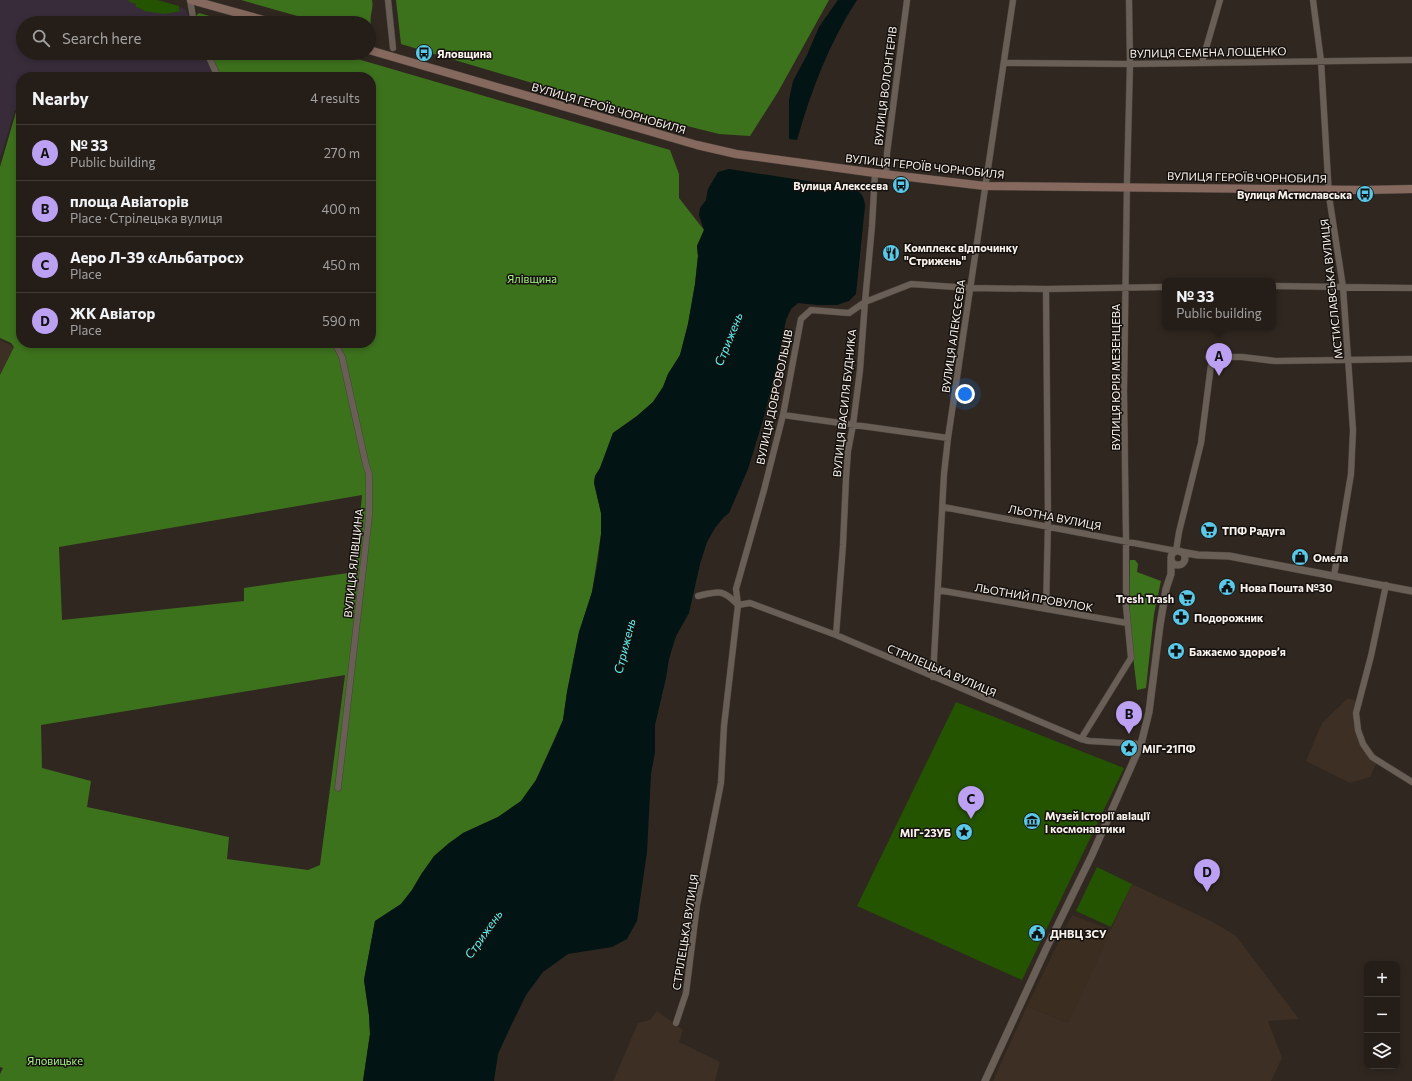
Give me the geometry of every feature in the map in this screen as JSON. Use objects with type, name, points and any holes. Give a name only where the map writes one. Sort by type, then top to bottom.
[{"type":"main road","points":[[190,0],[248,16]]},
{"type":"main road","name":"ВУЛИЦЯ ГЕРОЇВ ЧОРНОБИЛЯ","points":[[376,52],[697,145],[736,154],[875,173],[985,186],[1412,189]]},
{"type":"street","points":[[190,0],[193,16]]},
{"type":"street","points":[[388,0],[393,48]]},
{"type":"street","name":"ВУЛИЦЯ ВОЛОНТЕРІВ","points":[[886,174],[887,153],[907,0]]},
{"type":"street","name":"ВУЛИЦЯ АЛЕКСЄЄВА","points":[[933,677],[944,474],[948,438],[1013,0]]},
{"type":"street","name":"ВУЛИЦЯ ЮРІЯ МЕЗЕНЦЕВА","points":[[1081,739],[1130,658],[1127,623],[1124,391],[1130,64],[1129,0]]},
{"type":"street","points":[[1202,62],[1220,0]]},
{"type":"street","name":"МСТИСЛАВСЬКА ВУЛИЦЯ","points":[[1313,0],[1320,61],[1329,189],[1343,287],[1353,430],[1351,474],[1334,576]]},
{"type":"street","points":[[210,60],[216,72]]},
{"type":"street","name":"ВУЛИЦЯ СЕМЕНА ЛОЩЕНКО","points":[[1004,63],[1130,64],[1412,60]]},
{"type":"street","name":"ВУЛИЦЯ ВАСИЛЯ БУДНИКА","points":[[836,635],[848,451],[860,370],[875,173]]},
{"type":"street","name":"ВУЛИЦЯ ДОБРОВОЛЬЦІВ","points":[[738,606],[736,589],[764,490],[783,415],[801,319],[811,310],[849,313],[865,302],[911,284],[970,288],[1046,289],[1162,287]]},
{"type":"street","points":[[1276,286],[1412,288]]},
{"type":"street","points":[[1046,289],[1046,609]]},
{"type":"street","name":"ВУЛИЦЯ ЯЛІВЩИНА","points":[[338,348],[342,356],[370,480],[369,516],[338,788]]},
{"type":"street","points":[[1208,357],[1242,357],[1275,361],[1412,359]]},
{"type":"street","points":[[1178,552],[1179,532],[1201,443],[1211,365]]},
{"type":"street","points":[[783,415],[948,438]]},
{"type":"street","name":"ЛЬОТНА ВУЛИЦЯ","points":[[943,507],[1178,552],[1198,555],[1229,556],[1412,591]]},
{"type":"street","points":[[1162,549],[1175,564],[1181,564],[1184,557],[1178,552]]},
{"type":"street","points":[[1171,560],[1173,553],[1178,552]]},
{"type":"street","name":"ЛЬОТНА ВУЛИЦЯ","points":[[1171,574],[1181,564],[1198,555]]},
{"type":"street","name":"ЛЬОТНА ВУЛИЦЯ","points":[[985,1081],[1046,949],[1092,855],[1141,744],[1149,712],[1161,618],[1166,590],[1171,574],[1171,560]]},
{"type":"street","points":[[1386,585],[1371,656],[1356,713],[1358,730],[1363,744],[1372,757],[1412,782]]},
{"type":"street","name":"ЛЬОТНИЙ ПРОВУЛОК","points":[[938,590],[1127,623]]},
{"type":"street","points":[[698,596],[716,592],[729,595],[738,606]]},
{"type":"street","name":"СТРІЛЕЦЬКА ВУЛИЦЯ","points":[[676,1023],[686,993],[697,905],[721,783],[724,726],[738,606],[750,603],[836,635],[1081,739],[1089,741],[1141,744]]},
{"type":"shaded area","points":[[0,0],[159,0],[185,9],[188,16],[16,16],[16,60],[207,60],[212,72],[16,72],[16,110],[0,158]]},
{"type":"shaded area","points":[[0,340],[14,347],[0,375]]},
{"type":"shaded area","points":[[1348,698],[1357,701],[1360,729],[1366,743],[1379,758],[1370,777],[1350,783],[1306,761],[1322,723]]},
{"type":"shaded area","points":[[1132,884],[1211,921],[1236,936],[1299,1019],[1268,1021],[1282,1058],[1271,1081],[993,1081],[1027,1006],[1068,1023]]},
{"type":"shaded area","points":[[1072,915],[1111,930],[1068,1023],[1027,1006]]},
{"type":"shaded area","points":[[657,1011],[683,1030],[679,1042],[720,1062],[715,1081],[613,1081],[638,1023],[650,1020]]},
{"type":"green space","points":[[128,0],[157,0],[179,6],[179,10],[181,11],[165,14],[143,11],[144,10],[136,7],[136,4]]},
{"type":"green space","points":[[241,0],[372,0],[371,16],[297,16]]},
{"type":"green space","points":[[396,0],[829,0],[778,92],[750,136],[719,134],[647,116],[401,44]]},
{"type":"green space","points":[[199,13],[210,16],[196,16]]},
{"type":"green space","name":"Ялівщина","points":[[212,60],[361,60],[670,150],[679,174],[679,198],[704,230],[697,246],[698,256],[695,284],[688,324],[680,355],[653,402],[637,416],[613,433],[600,468],[595,476],[594,483],[601,513],[601,534],[592,592],[579,632],[563,720],[536,780],[521,801],[498,817],[463,833],[422,873],[412,890],[401,904],[375,921],[364,980],[370,1034],[363,1081],[0,1081],[0,1074],[3,1068],[0,1067],[0,375],[14,347],[11,343],[0,338],[0,167],[16,112],[16,348],[376,348],[376,72],[218,72]],"holes":[[[362,495],[355,572],[244,588],[244,601],[62,620],[59,547]],[[345,675],[320,865],[308,870],[227,859],[229,837],[87,807],[91,781],[42,768],[41,725]]]},
{"type":"green space","points":[[1130,560],[1135,560],[1138,564],[1137,572],[1161,581],[1154,614],[1146,688],[1137,690],[1129,622]]},
{"type":"green space","points":[[956,702],[1124,768],[1022,980],[857,906]]},
{"type":"green space","points":[[1097,867],[1132,884],[1111,927],[1076,911]]},
{"type":"water","points":[[838,0],[857,0],[829,50],[808,104],[797,140],[789,139],[789,100],[793,81],[807,55],[819,27]]},
{"type":"water","name":"Стрижень","points":[[729,169],[852,188],[858,191],[864,199],[865,206],[856,294],[849,301],[837,305],[798,303],[791,309],[786,320],[764,417],[748,469],[729,513],[715,528],[707,542],[700,564],[689,613],[676,636],[669,659],[655,725],[655,752],[651,774],[647,852],[637,921],[627,939],[612,947],[568,954],[543,972],[526,995],[498,1054],[494,1081],[363,1081],[370,1034],[364,980],[375,921],[401,904],[434,856],[449,843],[463,833],[498,817],[521,801],[536,780],[563,720],[579,632],[592,592],[598,561],[601,534],[601,513],[594,483],[595,476],[600,468],[613,433],[637,416],[653,402],[680,355],[688,324],[695,284],[698,256],[697,246],[704,230],[699,215],[700,208],[706,200],[708,189],[718,172]]},
{"type":"place","name":"Яловщина","points":[[424,53]]},
{"type":"place","name":"Вулиця Алексєєва","points":[[901,185]]},
{"type":"place","name":"Вулиця Мстиславська","points":[[1365,194]]},
{"type":"place","name":"Комплекс відпочинку \"Стрижень\"","points":[[891,253]]},
{"type":"place","name":"№ 33","points":[[1219,376]]},
{"type":"place","name":"ТПФ Радуга","points":[[1209,530]]},
{"type":"place","name":"Омела","points":[[1300,557]]},
{"type":"place","name":"Нова Пошта №30","points":[[1227,587]]},
{"type":"place","name":"Tresh Trash","points":[[1187,598]]},
{"type":"place","name":"Подорожник","points":[[1181,617]]},
{"type":"place","name":"Бажаємо здоров’я","points":[[1176,651]]},
{"type":"place","name":"площа Авіаторів","points":[[1129,734]]},
{"type":"place","name":"МіГ-21ПФ","points":[[1129,748]]},
{"type":"place","name":"Аеро Л-39 «Альбатрос»","points":[[971,819]]},
{"type":"place","name":"Музей історії авіації і космонавтики","points":[[1032,821]]},
{"type":"place","name":"МіГ-23УБ","points":[[964,832]]},
{"type":"place","name":"ЖК Авіатор","points":[[1207,892]]},
{"type":"place","name":"ДНВЦ ЗСУ","points":[[1037,933]]},
{"type":"park label","name":"Яловицьке","points":[[55,1060]]}]
